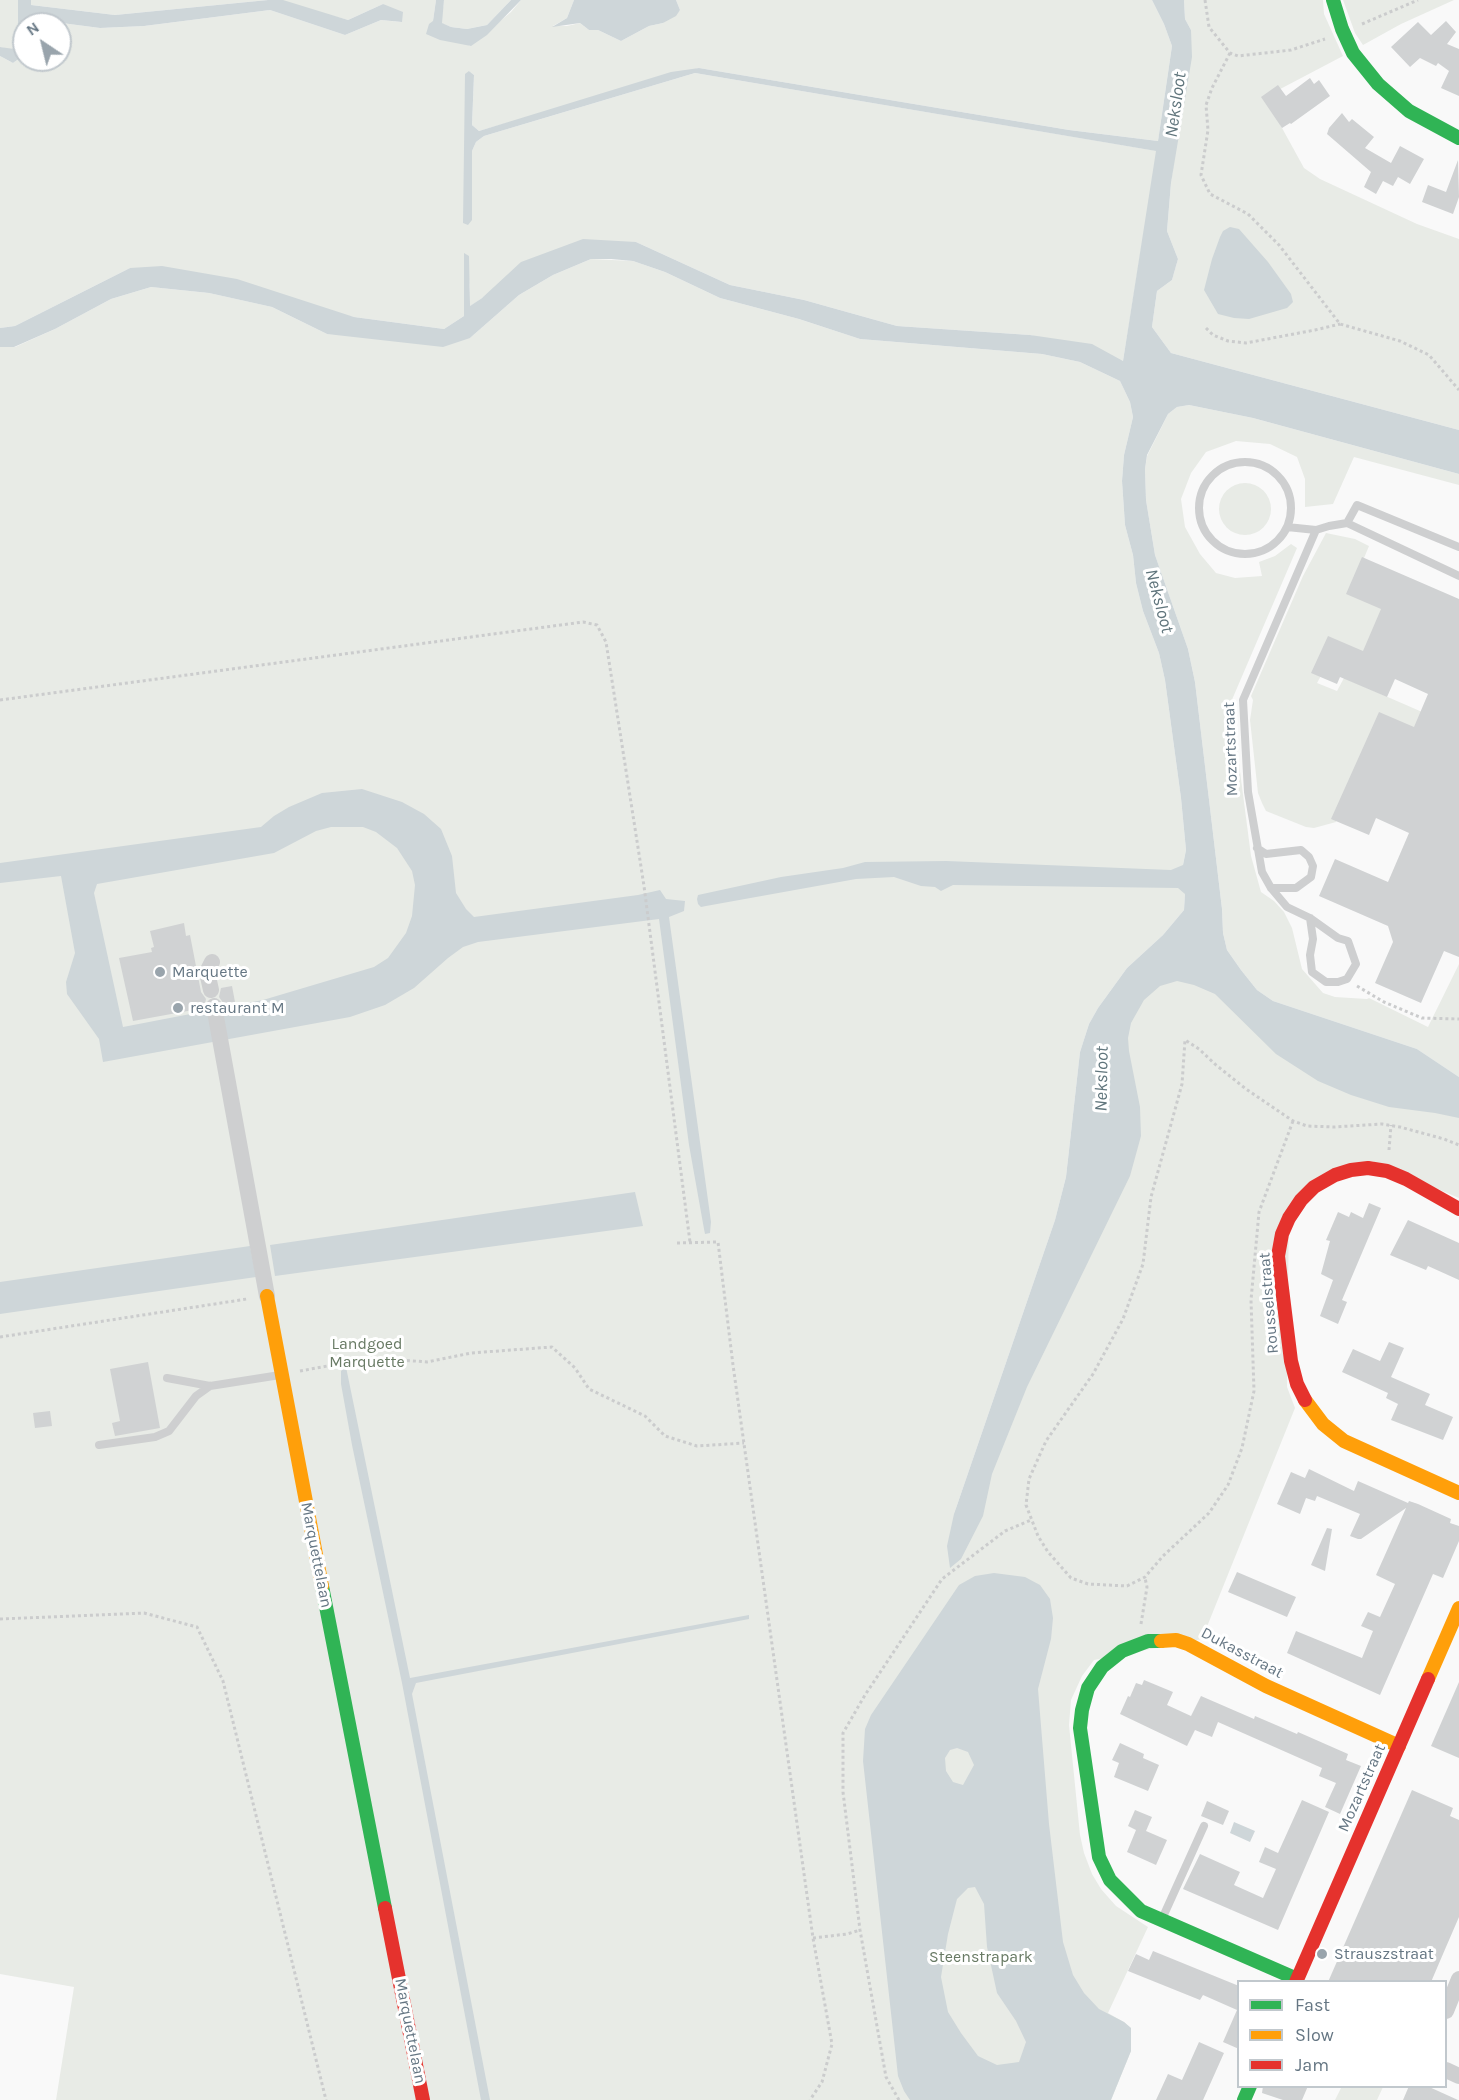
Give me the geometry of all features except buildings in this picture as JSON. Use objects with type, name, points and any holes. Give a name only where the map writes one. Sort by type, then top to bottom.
[{"type":"street","points":[[1333,0],[1353,53],[1378,84],[1409,111],[1459,138]]},
{"type":"street","name":"Marquettelaan","points":[[212,962],[207,972],[280,1375],[423,2100]]},
{"type":"street","name":"Rousselstraat","points":[[1459,1209],[1387,1171],[1368,1168],[1351,1170],[1335,1175],[1314,1187],[1289,1218],[1282,1234],[1278,1256],[1291,1361],[1297,1384],[1308,1406],[1323,1424],[1344,1440],[1459,1493]]},
{"type":"street","name":"Mozartstraat","points":[[1297,1980],[1459,1608]]},
{"type":"street","name":"Dukasstraat","points":[[1297,1980],[1140,1911],[1110,1880],[1099,1857],[1080,1728],[1088,1688],[1102,1667],[1122,1651],[1138,1644],[1176,1640],[1188,1644],[1266,1686],[1399,1746]]},
{"type":"street","points":[[1447,2009],[1459,1979]]},
{"type":"lane","points":[[1241,461],[1265,465],[1283,481],[1286,488],[1291,504],[1287,527],[1272,546],[1249,554],[1225,550],[1207,534],[1198,512],[1203,488],[1218,469],[1241,461]]},
{"type":"lane","points":[[1347,523],[1357,505],[1459,547]]},
{"type":"lane","points":[[1287,527],[1316,530],[1347,523],[1459,576]]},
{"type":"lane","name":"Mozartstraat","points":[[1316,530],[1243,700],[1248,792],[1262,872],[1287,908],[1310,918],[1338,938],[1348,941],[1356,964],[1347,979]]},
{"type":"lane","points":[[1257,848],[1266,854],[1301,850],[1309,857],[1313,866],[1311,878],[1296,888],[1271,888]]},
{"type":"lane","points":[[1310,918],[1313,939],[1310,955],[1312,972],[1326,982],[1347,979]]},
{"type":"lane","points":[[167,1378],[210,1386],[280,1375]]},
{"type":"lane","points":[[99,1445],[155,1437],[169,1431],[196,1396],[210,1386]]},
{"type":"lane","points":[[1161,1920],[1204,1826]]},
{"type":"path","points":[[1205,0],[1209,27],[1230,53],[1238,56],[1291,50],[1324,40],[1418,0]]},
{"type":"path","points":[[1230,53],[1206,105],[1208,130],[1201,174],[1210,194],[1248,214],[1279,245],[1340,324]]},
{"type":"path","points":[[1206,328],[1213,335],[1228,341],[1245,343],[1340,324],[1400,341],[1428,355],[1459,390]]},
{"type":"path","points":[[0,700],[583,622],[597,625],[606,642],[651,932],[690,1242]]},
{"type":"path","points":[[1347,979],[1384,1002],[1422,1018],[1459,1019]]},
{"type":"path","points":[[1293,1121],[1259,1212],[1251,1300],[1254,1391],[1242,1448],[1228,1485],[1209,1513],[1163,1556],[1145,1577],[1127,1586],[1088,1584],[1071,1578],[1048,1552],[1038,1536],[1026,1505],[1029,1479],[1046,1441],[1093,1374],[1123,1319],[1143,1264],[1151,1197],[1182,1084],[1185,1040],[1199,1048],[1246,1089],[1293,1121],[1307,1126],[1391,1125],[1419,1131],[1459,1145]]},
{"type":"path","points":[[1387,1171],[1391,1125]]},
{"type":"path","points":[[677,1243],[718,1242],[813,1938],[832,2044],[822,2082],[810,2100]]},
{"type":"path","points":[[0,1337],[267,1296]]},
{"type":"path","points":[[280,1375],[360,1360],[389,1359],[427,1362],[471,1353],[552,1347],[575,1368],[589,1389],[645,1416],[665,1436],[697,1446],[744,1443]]},
{"type":"path","points":[[899,2100],[886,2077],[860,1930],[843,1792],[843,1734],[865,1695],[942,1580],[1005,1531],[1032,1520]]},
{"type":"path","points":[[1138,1644],[1148,1587],[1145,1577]]},
{"type":"path","points":[[0,1619],[144,1614],[197,1627],[223,1681],[326,2100]]},
{"type":"path","points":[[813,1938],[860,1930]]},
{"type":"green space","points":[[0,0],[268,0],[115,15],[31,5],[28,12],[12,12],[12,50],[0,47]]},
{"type":"green space","points":[[274,0],[436,0],[433,21],[470,46],[511,12],[521,0],[574,0],[567,18],[553,26],[580,23],[589,30],[598,30],[621,41],[649,26],[663,23],[680,10],[676,0],[1152,0],[1172,46],[1158,141],[1069,130],[699,68],[479,131],[472,125],[474,75],[469,71],[472,220],[472,151],[476,142],[484,136],[695,73],[1157,151],[1123,361],[1030,335],[897,326],[804,300],[730,285],[636,242],[482,298],[469,307],[470,280],[464,316],[444,329],[354,317],[130,268],[15,326],[0,328],[0,56],[12,62],[12,72],[72,72],[72,24],[100,28],[144,26],[270,10],[345,35],[381,20],[401,22],[383,4],[348,20]]},
{"type":"green space","points":[[444,0],[511,0],[487,25],[467,29],[441,23]]},
{"type":"green space","points":[[1184,0],[1323,0],[1324,14],[1343,56],[1265,97],[1304,168],[1320,179],[1417,224],[1459,239],[1459,430],[1171,353],[1152,327],[1157,291],[1172,280],[1178,259],[1167,231],[1191,30],[1185,19]]},
{"type":"green space","points":[[1343,0],[1454,0],[1401,24],[1363,45],[1355,33]]},
{"type":"green space","points":[[591,259],[633,261],[665,272],[720,298],[799,319],[860,339],[1042,354],[1080,362],[1120,381],[1130,402],[1133,417],[1124,455],[1122,481],[1125,525],[1143,611],[1159,653],[1165,680],[1186,850],[1183,865],[1184,910],[1163,935],[1127,968],[1089,1024],[1080,1052],[1066,1177],[1055,1220],[954,1514],[1101,1168],[1103,1038],[1193,945],[1245,994],[1459,1103],[1459,1198],[1372,1161],[1289,1205],[1287,1387],[1295,1408],[1202,1639],[1094,1660],[1082,1676],[1071,1700],[1069,1725],[1080,1835],[1084,1853],[1101,1889],[1116,1906],[1148,1927],[1108,2013],[1131,2028],[1131,2051],[1111,2100],[56,2100],[74,1987],[0,1974],[0,347],[15,347],[111,299],[151,287],[209,293],[272,307],[327,334],[470,338],[519,295],[553,275]]},
{"type":"green space","points":[[1189,405],[1253,418],[1459,474],[1459,485],[1354,457],[1333,504],[1305,507],[1305,479],[1297,457],[1270,444],[1236,441],[1206,452],[1191,473],[1181,499],[1185,527],[1200,554],[1216,573],[1235,578],[1262,576],[1259,562],[1275,556],[1291,544],[1297,548],[1231,702],[1251,856],[1261,892],[1284,912],[1292,928],[1302,969],[1323,993],[1335,997],[1369,998],[1428,1027],[1459,964],[1459,1077],[1417,1049],[1273,1001],[1257,990],[1227,950],[1223,933],[1195,682],[1188,649],[1155,555],[1146,500],[1147,456],[1168,414],[1177,407]]},
{"type":"green space","points":[[1240,483],[1250,483],[1259,487],[1267,495],[1271,509],[1267,523],[1259,531],[1250,535],[1240,535],[1231,531],[1223,523],[1219,514],[1219,504],[1223,495],[1231,487]]},
{"type":"green space","points":[[1326,533],[1355,539],[1369,546],[1350,592],[1390,608],[1368,660],[1328,663],[1317,683],[1337,691],[1344,678],[1459,728],[1343,804],[1336,822],[1314,828],[1266,811],[1258,793],[1250,720],[1253,700],[1251,696],[1303,576]]},
{"type":"green space","points":[[1341,2088],[1383,2088],[1377,2100],[1335,2100]]},
{"type":"water","points":[[18,0],[31,0],[31,5],[115,15],[283,0],[348,20],[383,4],[403,12],[402,22],[381,20],[345,35],[270,10],[144,26],[100,28],[72,24],[72,12],[18,12]]},
{"type":"water","points":[[436,0],[444,0],[442,23],[467,29],[487,25],[511,0],[521,0],[487,35],[471,46],[440,40],[426,34],[429,24],[433,21]]},
{"type":"water","points":[[574,0],[676,0],[680,10],[676,16],[663,23],[649,26],[621,41],[598,30],[589,30],[580,23],[552,27],[567,18]]},
{"type":"water","name":"Neksloot","points":[[1152,0],[1184,0],[1185,19],[1191,30],[1192,57],[1171,183],[1167,231],[1178,259],[1172,280],[1157,291],[1152,327],[1171,353],[1459,430],[1459,474],[1253,418],[1189,405],[1177,407],[1168,414],[1147,455],[1145,469],[1146,500],[1155,555],[1188,649],[1195,682],[1223,933],[1227,950],[1257,990],[1273,1001],[1417,1049],[1459,1077],[1459,1118],[1389,1107],[1318,1081],[1276,1054],[1215,994],[1194,985],[1177,981],[1160,986],[1144,1000],[1131,1023],[1128,1038],[1140,1107],[1141,1136],[1130,1176],[1027,1387],[992,1474],[983,1516],[961,1559],[950,1568],[947,1546],[954,1514],[1055,1220],[1066,1177],[1080,1052],[1089,1024],[1127,968],[1163,935],[1184,910],[1185,894],[1178,888],[953,885],[941,891],[935,887],[921,886],[894,877],[856,879],[701,907],[697,899],[698,895],[865,862],[946,861],[1171,870],[1183,865],[1186,850],[1181,798],[1165,680],[1159,653],[1143,611],[1125,525],[1122,481],[1124,455],[1133,417],[1130,402],[1120,381],[1080,362],[1042,354],[860,339],[799,319],[720,298],[665,272],[633,261],[611,259],[591,259],[553,275],[519,295],[470,338],[443,347],[327,334],[272,307],[209,293],[151,287],[111,299],[55,329],[14,347],[0,347],[0,328],[15,326],[130,268],[162,266],[237,279],[354,317],[444,329],[464,316],[464,253],[469,256],[470,306],[521,262],[583,239],[636,242],[730,285],[804,300],[897,326],[1030,335],[1092,344],[1123,361],[1156,151],[695,73],[484,136],[476,142],[472,151],[472,220],[468,225],[463,223],[465,74],[469,71],[474,75],[472,125],[479,131],[671,72],[699,68],[1069,130],[1158,141],[1172,46]]},
{"type":"water","points":[[0,47],[12,49],[12,62],[0,56]]},
{"type":"water","points":[[1230,227],[1239,229],[1268,262],[1291,294],[1293,302],[1287,308],[1249,319],[1218,314],[1204,290],[1220,237],[1223,231]]},
{"type":"water","points":[[362,789],[402,802],[424,814],[441,829],[452,856],[456,893],[474,917],[660,890],[666,899],[685,901],[684,911],[669,917],[711,1222],[710,1233],[705,1234],[689,1145],[659,919],[478,942],[463,947],[414,988],[385,1005],[350,1017],[103,1062],[99,1039],[67,994],[66,982],[75,953],[61,876],[0,883],[0,863],[261,827],[289,807],[322,793]],"holes":[[[331,827],[363,827],[376,832],[397,848],[412,871],[415,885],[412,916],[406,933],[388,958],[374,967],[263,1000],[123,1027],[94,893],[97,884],[274,853],[316,831]]]},
{"type":"water","points":[[635,1192],[643,1226],[275,1276],[270,1245]]},
{"type":"water","points":[[250,1246],[256,1277],[0,1314],[0,1282]]},
{"type":"water","points":[[346,1367],[410,1678],[749,1615],[749,1619],[416,1683],[412,1694],[490,2100],[481,2100],[402,1683],[352,1445],[341,1384],[341,1371]]},
{"type":"water","points":[[994,1573],[1025,1577],[1040,1585],[1050,1599],[1053,1618],[1051,1639],[1038,1689],[1049,1824],[1063,1942],[1073,1975],[1084,1993],[1099,2009],[1131,2028],[1131,2051],[1111,2100],[910,2100],[898,2076],[863,1761],[865,1729],[871,1715],[959,1585],[975,1576]],"holes":[[[957,1748],[968,1752],[974,1765],[963,1785],[953,1782],[946,1771],[945,1758],[950,1750]],[[975,1887],[984,1904],[987,1947],[997,1993],[1016,2021],[1026,2042],[1019,2062],[997,2065],[978,2056],[948,2012],[941,1977],[948,1934],[957,1899],[968,1888]]]},
{"type":"water","points":[[1234,1822],[1255,1831],[1250,1842],[1230,1833]]},
{"type":"traffic: fast","points":[[1333,0],[1342,29],[1353,53],[1378,84],[1409,111],[1459,138]]},
{"type":"traffic: fast","points":[[322,1586],[385,1908]]},
{"type":"traffic: fast","points":[[1161,1641],[1148,1641],[1122,1651],[1102,1667],[1088,1688],[1080,1728],[1099,1857],[1110,1880],[1141,1911],[1297,1979]]},
{"type":"traffic: fast","points":[[1244,2100],[1249,2088]]},
{"type":"traffic: slow","points":[[267,1296],[322,1586]]},
{"type":"traffic: slow","points":[[1305,1400],[1323,1424],[1344,1441],[1459,1493]]},
{"type":"traffic: slow","points":[[1428,1679],[1459,1608]]},
{"type":"traffic: slow","points":[[1161,1641],[1176,1640],[1188,1644],[1266,1686],[1399,1746]]},
{"type":"traffic: jam","points":[[1305,1400],[1297,1384],[1291,1361],[1278,1256],[1282,1234],[1301,1200],[1314,1187],[1335,1175],[1368,1168],[1387,1171],[1406,1179],[1459,1209]]},
{"type":"traffic: jam","points":[[1297,1980],[1428,1679]]},
{"type":"traffic: jam","points":[[385,1908],[423,2100]]},
{"type":"place","name":"Marquette","points":[[160,972]]},
{"type":"place","name":"restaurant M","points":[[178,1008]]},
{"type":"place","name":"Strauszstraat","points":[[1322,1954]]},
{"type":"park label","name":"Landgoed Marquette","points":[[367,1353]]},
{"type":"park label","name":"Steenstrapark","points":[[981,1957]]}]
